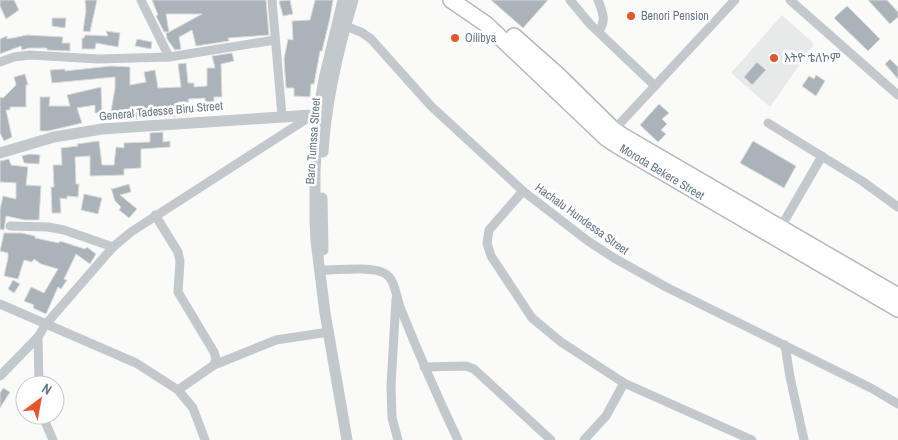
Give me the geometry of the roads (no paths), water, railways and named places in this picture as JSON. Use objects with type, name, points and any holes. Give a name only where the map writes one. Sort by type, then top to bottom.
[{"type":"highway","name":"Moroda Bekere Street","points":[[451,0],[489,20]]},
{"type":"highway","name":"Moroda Bekere Street","points":[[466,0],[557,74],[610,134],[898,309]]},
{"type":"highway","name":"Moroda Bekere Street","points":[[777,234],[898,296]]},
{"type":"street","points":[[141,0],[169,57]]},
{"type":"street","points":[[272,0],[282,116]]},
{"type":"street","name":"Baro Tumssa Street","points":[[343,0],[324,79],[315,171],[315,220],[322,287],[347,440]]},
{"type":"street","name":"Baro Tumssa Street","points":[[322,287],[323,166],[320,114],[334,75],[353,0]]},
{"type":"street","points":[[570,0],[590,24],[655,86]]},
{"type":"street","points":[[598,0],[604,17],[603,25],[599,31]]},
{"type":"street","points":[[610,134],[735,0]]},
{"type":"street","points":[[790,0],[898,95]]},
{"type":"street","name":"Hachalu Hundessa Street","points":[[345,26],[361,32],[371,40],[431,106],[523,191],[588,241],[666,287],[871,388],[898,404]]},
{"type":"street","points":[[0,62],[14,57],[30,55],[98,59],[169,57],[275,40]]},
{"type":"street","points":[[0,376],[38,337],[46,324],[113,247],[155,215],[320,114]]},
{"type":"street","name":"General Tadesse Biru Street","points":[[0,153],[54,137],[102,129],[320,114]]},
{"type":"street","points":[[768,123],[822,156],[898,207]]},
{"type":"street","points":[[777,234],[822,156]]},
{"type":"street","points":[[523,191],[489,230],[487,243],[491,256],[532,318],[561,342],[624,383],[752,440]]},
{"type":"street","points":[[155,215],[178,252],[178,292],[214,352],[216,359],[214,365]]},
{"type":"street","points":[[10,226],[48,227],[64,230],[113,247]]},
{"type":"street","points":[[323,270],[370,270],[383,272],[392,281],[424,367],[458,440]]},
{"type":"street","points":[[396,296],[392,418],[398,440]]},
{"type":"street","points":[[0,304],[136,363],[178,390],[193,408],[205,440]]},
{"type":"street","points":[[178,390],[214,365],[276,340],[329,332]]},
{"type":"street","points":[[38,337],[39,375]]},
{"type":"street","points":[[785,345],[804,440]]},
{"type":"street","points":[[424,367],[466,366],[474,369],[551,440]]},
{"type":"street","points":[[584,440],[606,416],[624,383]]},
{"type":"street","points":[[46,425],[53,440]]},
{"type":"place","name":"Benori Pension","points":[[631,16]]},
{"type":"place","name":"Oilibya","points":[[455,38]]},
{"type":"place","name":"እትዮ ቴለኮም","points":[[774,58]]}]
